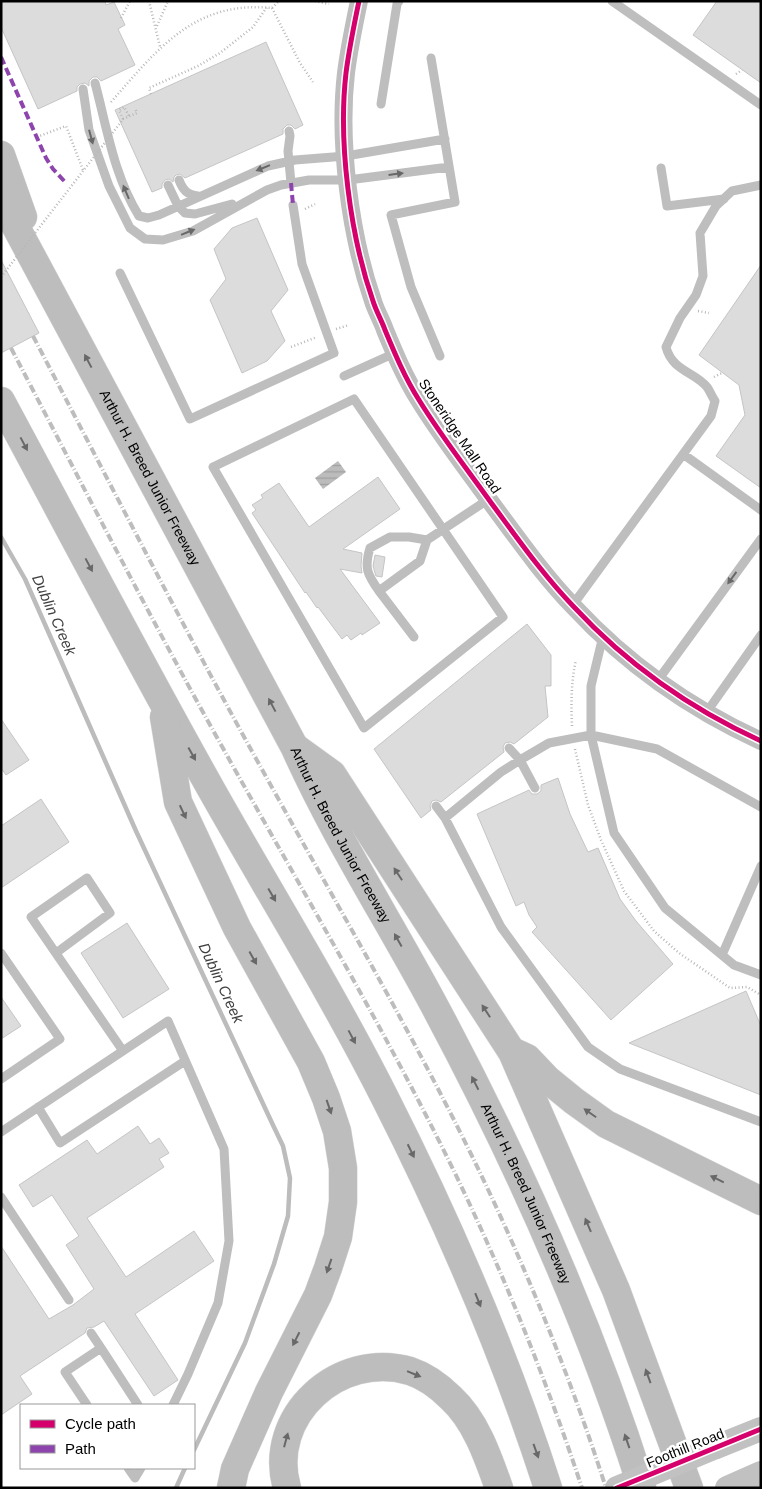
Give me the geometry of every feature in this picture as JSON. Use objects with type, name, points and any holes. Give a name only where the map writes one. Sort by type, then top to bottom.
[{"type":"highway","points":[[1,155],[44,280]]},
{"type":"highway","name":"Arthur H. Breed Junior Freeway","points":[[1,199],[295,748],[314,789],[463,1059],[520,1175],[559,1263],[596,1352],[642,1488]]},
{"type":"highway","points":[[1,401],[160,696],[385,1098],[467,1272],[505,1366],[548,1488]]},
{"type":"highway","points":[[160,696],[178,802],[237,928],[311,1062],[337,1131],[343,1168],[343,1202],[338,1237],[328,1268],[318,1295],[269,1392],[235,1469],[231,1488]]},
{"type":"highway","points":[[295,748],[332,774],[512,1052],[616,1290],[689,1488]]},
{"type":"highway","points":[[512,1052],[527,1058],[547,1079],[606,1124],[761,1201]]},
{"type":"highway","points":[[287,1488],[284,1478],[283,1452],[290,1428],[303,1405],[321,1388],[342,1375],[366,1368],[410,1371],[432,1382],[452,1398],[470,1420],[487,1454],[499,1488]]},
{"type":"main road","name":"Foothill Road","points":[[617,1488],[761,1429]]},
{"type":"main road","points":[[728,1487],[761,1473]]},
{"type":"street","name":"Stoneridge Mall Road","points":[[359,1],[346,74],[346,156],[350,200],[360,255],[373,302],[395,353],[418,399],[541,569],[572,606],[603,636],[658,680],[706,713],[761,741]]},
{"type":"lane","points":[[381,104],[392,29],[399,1]]},
{"type":"lane","points":[[612,1],[761,105]]},
{"type":"lane","points":[[431,58],[455,202],[391,215],[411,287],[440,356]]},
{"type":"lane","points":[[94,83],[120,178],[130,203],[139,216],[148,218],[268,166],[289,161],[346,156],[445,139]]},
{"type":"lane","points":[[83,89],[91,136],[109,186],[130,228],[145,239],[163,240],[193,231],[267,190],[291,183],[314,180],[348,180],[449,167]]},
{"type":"lane","points":[[289,131],[288,151],[291,183]]},
{"type":"lane","points":[[661,168],[667,206],[724,199]]},
{"type":"lane","points":[[179,180],[182,188],[190,195],[198,196]]},
{"type":"lane","points":[[168,185],[178,206],[185,214],[195,214],[253,198]]},
{"type":"lane","points":[[572,606],[711,416],[714,401],[707,387],[668,356],[666,347],[680,318],[696,295],[703,276],[700,233],[716,206],[732,191],[761,185]]},
{"type":"lane","points":[[120,273],[190,419],[334,354],[302,264],[293,205]]},
{"type":"lane","points":[[344,376],[395,353]]},
{"type":"lane","points":[[354,399],[444,530],[503,617],[364,728],[213,467],[354,399]]},
{"type":"lane","points":[[683,454],[761,510]]},
{"type":"lane","points":[[414,638],[368,576],[366,562],[370,548],[390,536],[427,540],[489,499]]},
{"type":"lane","points":[[658,680],[761,539]]},
{"type":"lane","points":[[379,591],[420,561],[427,540]]},
{"type":"lane","points":[[603,636],[591,686],[591,735],[614,832],[666,908],[734,965],[761,975]]},
{"type":"lane","points":[[706,713],[761,636]]},
{"type":"lane","points":[[445,818],[500,772],[549,743],[591,735],[657,749],[761,806]]},
{"type":"lane","points":[[509,748],[520,760],[535,788]]},
{"type":"lane","points":[[436,806],[445,818],[501,927],[588,1047],[620,1070],[761,1122]]},
{"type":"lane","points":[[722,955],[761,866]]},
{"type":"lane","points":[[56,953],[110,913],[87,878],[31,917],[123,1051]]},
{"type":"lane","points":[[1,953],[60,1039],[1,1079]]},
{"type":"lane","points":[[1,1132],[168,1021],[224,1149],[229,1241],[218,1303],[173,1404]]},
{"type":"lane","points":[[38,1108],[60,1143],[185,1061]]},
{"type":"lane","points":[[1,1197],[69,1300]]},
{"type":"lane","points":[[91,1333],[137,1404]]},
{"type":"lane","points":[[86,1404],[65,1372],[101,1348]]},
{"type":"lane","points":[[129,1469],[135,1478],[140,1469]]},
{"type":"path","points":[[121,18],[130,1]]},
{"type":"path","points":[[149,1],[160,47]]},
{"type":"path","points":[[156,28],[168,1]]},
{"type":"path","points":[[272,8],[278,1]]},
{"type":"path","points":[[315,1],[329,4]]},
{"type":"path","points":[[115,97],[160,47],[174,34],[198,18],[212,13],[254,5],[272,8]]},
{"type":"path","points":[[151,94],[149,88],[198,66],[220,53],[253,27],[267,7]]},
{"type":"path","points":[[272,8],[300,63],[314,82]]},
{"type":"path","points":[[123,119],[119,110],[124,107],[129,116]]},
{"type":"path","points":[[1,277],[120,122],[133,114],[133,109]]},
{"type":"path","points":[[37,137],[66,126],[83,170]]},
{"type":"path","points":[[730,988],[747,987],[761,995]]},
{"type":"shaded area","points":[[338,461],[346,472],[323,489],[315,478]]},
{"type":"building","points":[[1,1],[105,1],[106,5],[114,2],[125,25],[118,29],[135,65],[101,81],[97,77],[93,77],[89,81],[89,86],[85,83],[80,84],[77,87],[77,91],[38,109],[1,27]]},
{"type":"building","points":[[717,1],[761,1],[761,83],[693,35]]},
{"type":"building","points":[[266,42],[303,125],[295,129],[291,125],[287,125],[283,129],[283,134],[185,178],[180,174],[176,175],[173,182],[169,179],[165,180],[162,188],[152,192],[115,110]]},
{"type":"building","points":[[257,218],[288,290],[271,311],[285,341],[267,361],[242,373],[210,300],[226,279],[214,249],[232,228]]},
{"type":"building","points":[[1,260],[39,333],[1,353]]},
{"type":"building","points":[[761,265],[761,488],[716,456],[745,415],[739,385],[699,355]]},
{"type":"building","points":[[378,477],[400,509],[343,549],[362,553],[362,573],[340,569],[380,623],[351,640],[347,635],[342,639],[305,593],[252,513],[256,510],[252,505],[263,498],[261,495],[279,483],[309,527]]},
{"type":"building","points":[[375,555],[385,557],[382,577],[376,576],[375,573],[373,566]]},
{"type":"building","points":[[527,624],[551,655],[551,686],[545,686],[548,717],[514,744],[510,742],[505,743],[503,747],[504,752],[441,802],[432,801],[431,810],[421,818],[374,749]]},
{"type":"building","points":[[1,719],[29,760],[6,775],[1,768]]},
{"type":"building","points":[[558,778],[570,814],[588,852],[598,848],[620,899],[636,921],[673,964],[611,1020],[532,932],[537,927],[529,915],[524,902],[516,906],[477,814],[529,790],[532,794],[537,794],[541,791],[541,785]]},
{"type":"building","points":[[41,799],[69,842],[1,888],[1,826]]},
{"type":"building","points":[[127,923],[169,989],[123,1018],[81,953]]},
{"type":"building","points":[[746,991],[761,1026],[761,1095],[629,1043]]},
{"type":"building","points":[[1,997],[21,1026],[1,1039]]},
{"type":"building","points":[[138,1126],[150,1144],[159,1138],[169,1153],[159,1159],[164,1167],[87,1218],[126,1277],[194,1231],[214,1261],[135,1314],[178,1380],[154,1396],[104,1321],[94,1327],[87,1328],[85,1333],[20,1376],[32,1394],[1,1415],[1,1246],[49,1319],[73,1305],[94,1289],[66,1245],[79,1236],[52,1195],[33,1207],[19,1185],[87,1140],[97,1154]]},
{"type":"waterway","name":"Dublin Creek","points":[[1,537],[25,579],[136,831],[283,1146],[290,1178],[288,1216],[274,1264],[245,1343],[195,1448]]},
{"type":"waterway","name":"Dublin Creek","points":[[176,1488],[185,1469]]},
{"type":"railway","points":[[33,336],[208,671],[397,1012],[470,1152],[527,1275],[577,1402],[606,1488]]},
{"type":"railway","points":[[11,348],[169,650],[368,1006],[423,1109],[487,1241],[521,1322],[582,1488]]},
{"type":"marked path","points":[[1,57],[46,158],[66,183]]},
{"type":"marked path","points":[[291,183],[293,205]]},
{"type":"cycle path","points":[[359,1],[347,64],[344,100],[345,158],[348,188],[358,247],[373,301],[409,383],[445,439],[521,544],[552,582],[594,628],[661,683],[710,714],[761,741]]},
{"type":"cycle path","points":[[617,1488],[761,1429]]}]
